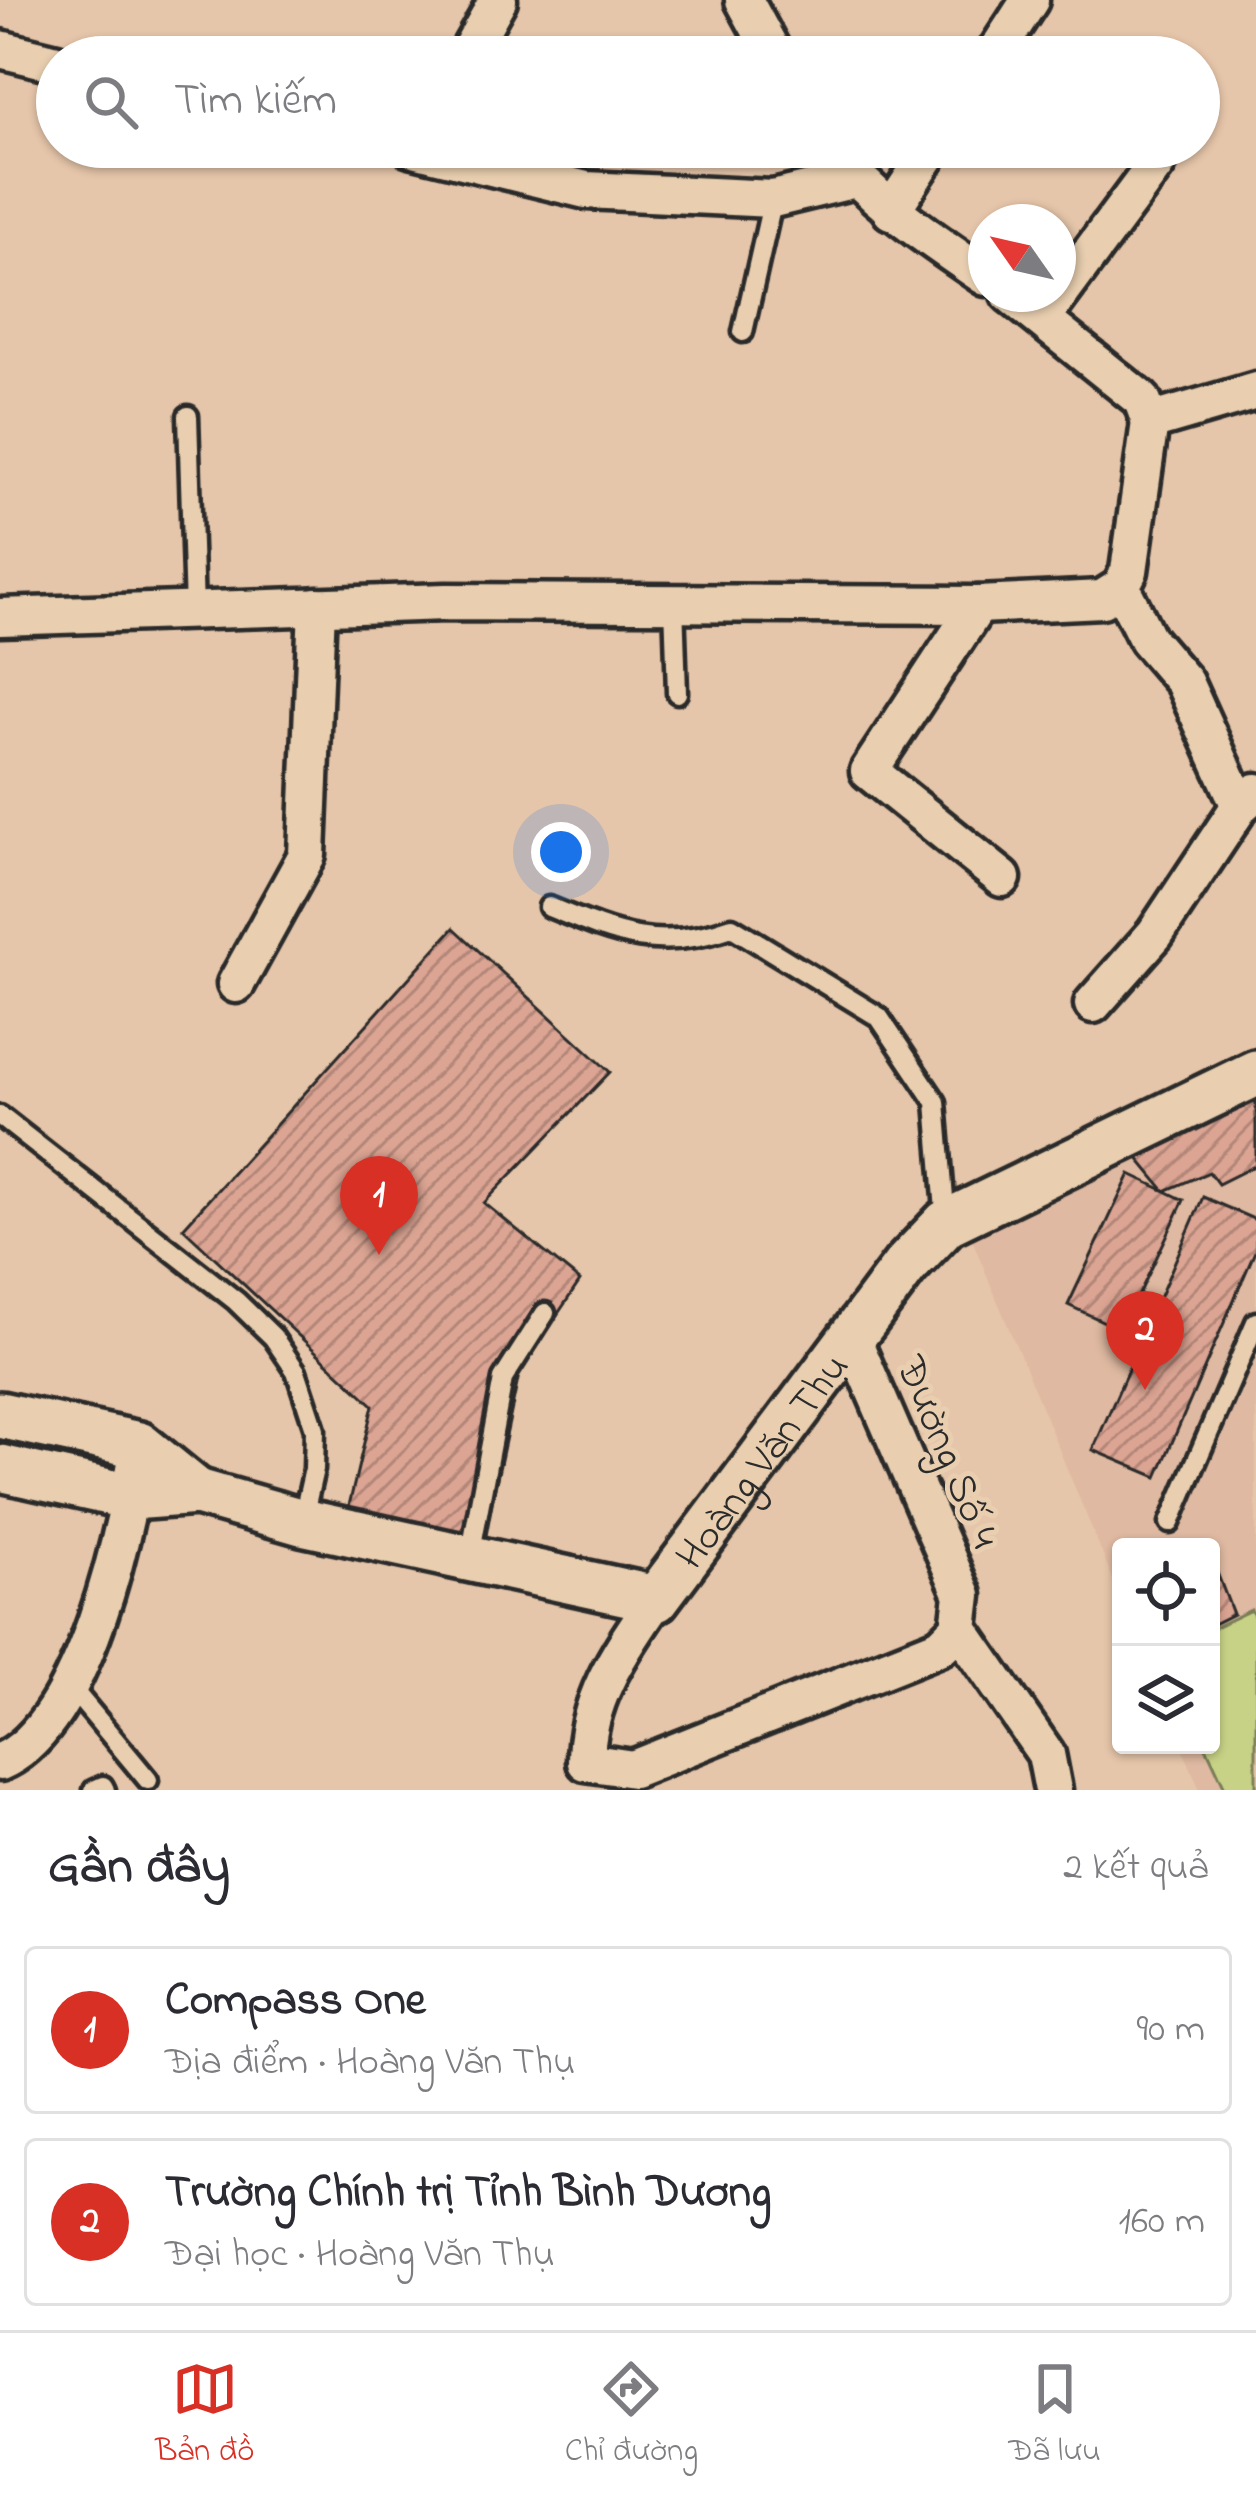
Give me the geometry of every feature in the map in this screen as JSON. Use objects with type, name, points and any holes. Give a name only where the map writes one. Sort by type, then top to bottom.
[{"type":"street","points":[[478,36],[498,0]]},
{"type":"street","points":[[744,0],[764,36]]},
{"type":"street","points":[[1007,36],[1030,0]]},
{"type":"street","points":[[0,49],[36,58]]},
{"type":"street","points":[[496,168],[586,190],[773,199],[856,179]]},
{"type":"street","points":[[847,168],[891,211],[968,265]]},
{"type":"street","points":[[891,211],[919,168]]},
{"type":"street","points":[[1043,317],[1153,168]]},
{"type":"street","points":[[0,617],[446,602],[978,605],[1102,599],[1121,587],[1129,572],[1150,422],[1142,400],[1036,312]]},
{"type":"street","points":[[1150,422],[1256,391]]},
{"type":"street","points":[[1093,1004],[1155,934],[1248,799],[1184,682],[1147,639],[1121,587]]},
{"type":"street","points":[[978,605],[869,771],[1002,878]]},
{"type":"street","points":[[236,984],[307,855],[317,607]]},
{"type":"street","name":"Hoàng Văn Thụ","points":[[0,1468],[130,1497],[196,1492],[302,1522],[656,1599],[851,1336],[905,1266],[946,1223],[1256,1073]]},
{"type":"street","name":"Đường Số 4","points":[[851,1336],[963,1595],[959,1628],[1046,1754],[1053,1790]]},
{"type":"street","name":"Hoàng Văn Thụ","points":[[0,1414],[139,1444],[196,1492]]},
{"type":"street","points":[[0,1762],[30,1740],[69,1685],[108,1587],[139,1444]]},
{"type":"street","points":[[656,1599],[610,1667],[586,1733],[583,1776],[633,1769],[941,1646],[959,1628]]},
{"type":"lane","points":[[743,332],[773,199]]},
{"type":"lane","points":[[188,416],[194,610]]},
{"type":"lane","points":[[674,603],[677,693]]},
{"type":"lane","points":[[549,907],[618,935],[694,940],[732,927],[879,1017],[936,1102],[946,1223]]},
{"type":"lane","points":[[0,1116],[236,1301],[273,1337],[296,1371],[315,1429],[314,1468],[302,1522]]},
{"type":"lane","points":[[469,1558],[503,1379],[545,1312]]},
{"type":"lane","points":[[1170,1523],[1256,1322]]},
{"type":"lane","points":[[69,1685],[148,1780]]},
{"type":"lane","points":[[94,1790],[103,1786],[104,1790]]},
{"type":"shaded area","points":[[1256,1090],[1256,1790],[1200,1790],[1185,1754],[1220,1754],[1220,1538],[1112,1538],[1112,1577],[969,1232]]},
{"type":"green space","points":[[1251,1610],[1256,1620],[1256,1790],[1226,1790],[1209,1754],[1220,1754],[1220,1625]]},
{"type":"building","points":[[454,928],[610,1072],[484,1203],[580,1281],[520,1370],[484,1540],[347,1514],[373,1405],[183,1228]]},
{"type":"building","points":[[1256,1099],[1256,1165],[1218,1184],[1209,1172],[1165,1191],[1137,1157]]},
{"type":"building","points":[[1130,1174],[1184,1200],[1122,1330],[1068,1305]]},
{"type":"building","points":[[1203,1197],[1256,1220],[1256,1249],[1157,1477],[1093,1450]]},
{"type":"building","points":[[1220,1580],[1233,1614],[1220,1620]]},
{"type":"place","name":"Compass One","points":[[379,1255]]},
{"type":"place","name":"Trường Chính trị Tỉnh Bình Dương","points":[[1145,1390]]}]
